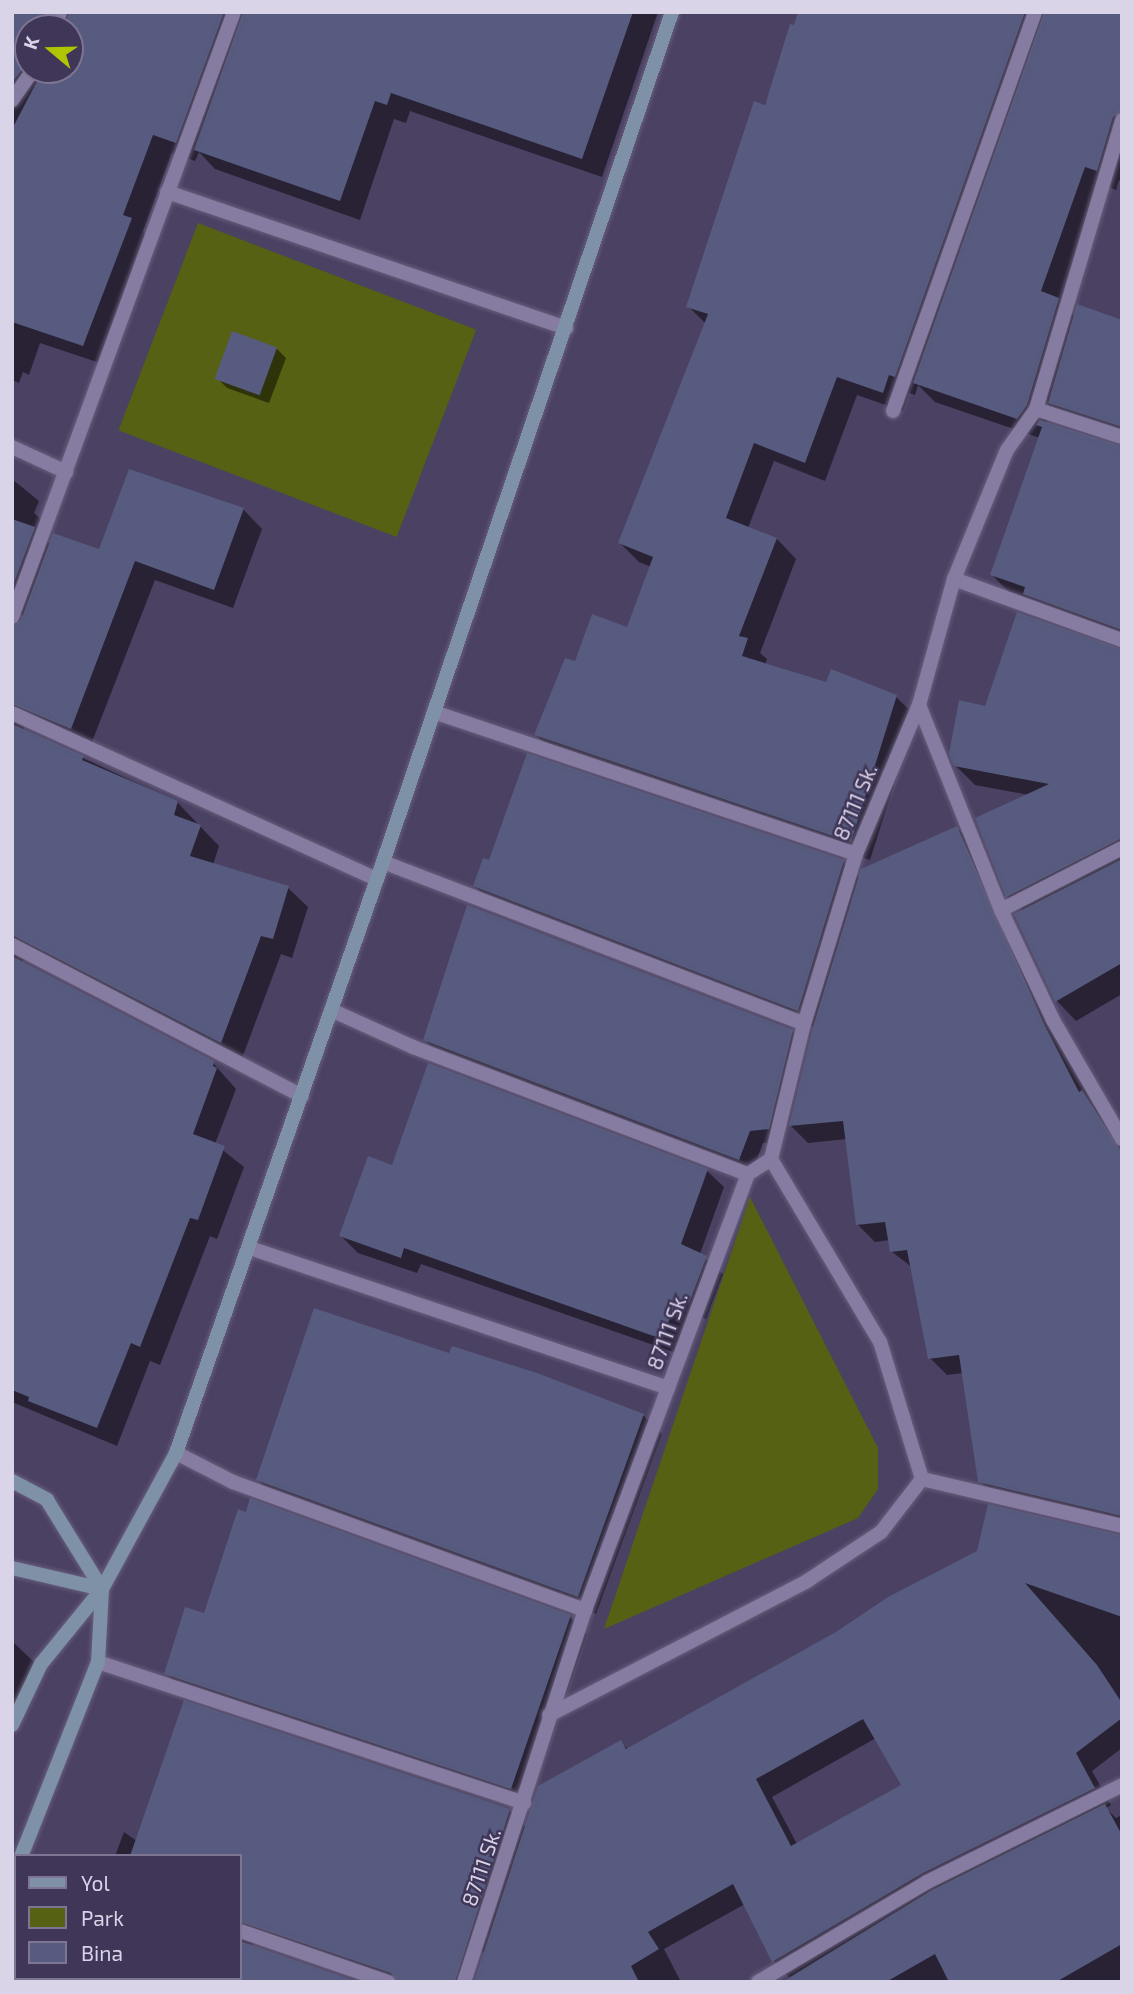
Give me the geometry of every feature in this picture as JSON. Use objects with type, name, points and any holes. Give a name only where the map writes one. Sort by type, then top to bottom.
[{"type":"street","points":[[12,617],[234,12]]},
{"type":"street","points":[[12,1726],[41,1664],[102,1589],[176,1453],[250,1248],[673,12]]},
{"type":"street","points":[[893,411],[1035,12]]},
{"type":"street","points":[[12,100],[23,84]]},
{"type":"street","name":"87111 Sk.","points":[[771,1159],[804,1024],[856,854],[919,705],[954,579],[1007,450],[1036,409],[1122,120]]},
{"type":"street","points":[[167,192],[567,328]]},
{"type":"street","points":[[1036,409],[1122,438]]},
{"type":"street","points":[[12,447],[66,472]]},
{"type":"street","points":[[954,579],[1122,640]]},
{"type":"street","points":[[919,705],[1002,910],[1053,1020],[1122,1139]]},
{"type":"street","points":[[434,712],[856,854]]},
{"type":"street","points":[[12,713],[377,878]]},
{"type":"street","points":[[1002,910],[1122,848]]},
{"type":"street","points":[[383,862],[804,1024]]},
{"type":"street","points":[[12,945],[302,1096]]},
{"type":"street","points":[[331,1010],[413,1047],[748,1174],[771,1159],[880,1342],[922,1479]]},
{"type":"street","name":"87111 Sk.","points":[[464,1982],[586,1610],[748,1174]]},
{"type":"street","points":[[250,1248],[668,1388]]},
{"type":"street","points":[[176,1453],[233,1482],[586,1610]]},
{"type":"street","points":[[922,1479],[1122,1526]]},
{"type":"street","points":[[550,1715],[807,1581],[881,1532],[922,1479]]},
{"type":"street","points":[[12,1481],[47,1500],[102,1589],[98,1662],[22,1854]]},
{"type":"street","points":[[12,1568],[102,1589]]},
{"type":"street","points":[[98,1662],[524,1803]]},
{"type":"street","points":[[758,1982],[927,1882],[1122,1785]]},
{"type":"street","points":[[242,1932],[388,1982]]},
{"type":"green space","points":[[198,223],[476,330],[397,537],[118,430]]},
{"type":"green space","points":[[750,1197],[878,1448],[878,1489],[858,1518],[604,1629]]},
{"type":"building","points":[[12,12],[50,12],[14,14],[14,80]]},
{"type":"building","points":[[224,12],[176,143],[153,135],[123,215],[132,218],[83,346],[12,322],[12,129],[36,84],[84,84],[84,14],[68,14]]},
{"type":"building","points":[[243,12],[633,12],[582,159],[391,93],[387,105],[375,101],[340,201],[194,150]]},
{"type":"building","points":[[798,12],[1025,12],[895,377],[889,375],[883,393],[837,377],[805,463],[754,443],[726,518],[777,538],[739,636],[748,638],[742,656],[826,682],[831,669],[897,695],[851,842],[534,735],[565,658],[575,661],[592,614],[627,627],[653,557],[618,543],[708,314],[686,307],[754,101],[765,105],[790,24],[794,25]]},
{"type":"building","points":[[1044,12],[1122,12],[1122,111],[1113,117],[1097,171],[1085,167],[1041,291],[1059,298],[1027,405],[1017,419],[913,383]]},
{"type":"building","points":[[1077,304],[1122,320],[1122,427],[1048,403]]},
{"type":"building","points":[[232,331],[277,347],[260,395],[215,379]]},
{"type":"building","points":[[1040,420],[1122,446],[1122,630],[1023,594],[1025,587],[990,575],[1042,427],[1036,425]]},
{"type":"building","points":[[129,469],[244,508],[214,590],[135,561],[71,729],[12,704],[12,626],[21,620],[53,533],[99,549]]},
{"type":"building","points":[[12,519],[35,527],[12,588]]},
{"type":"building","points":[[1017,612],[1122,649],[1122,838],[1006,897],[975,818],[1049,784],[954,766],[949,754],[959,700],[985,706]]},
{"type":"building","points":[[12,724],[84,756],[82,760],[178,801],[174,815],[201,825],[190,856],[289,886],[273,939],[261,936],[221,1043],[12,935]]},
{"type":"building","points":[[527,753],[844,860],[798,1011],[473,886],[483,858],[489,860]]},
{"type":"building","points":[[957,826],[1044,1024],[1079,1092],[1082,1090],[1122,1152],[1122,1516],[978,1482],[959,1355],[928,1359],[907,1250],[890,1252],[885,1222],[856,1225],[843,1121],[789,1126],[813,1027],[861,869]]},
{"type":"building","points":[[1122,859],[1122,963],[1055,1002],[1014,914]]},
{"type":"building","points":[[467,905],[793,1030],[769,1129],[750,1131],[739,1160],[423,1040]]},
{"type":"building","points":[[12,956],[214,1061],[213,1066],[217,1068],[193,1134],[225,1146],[198,1220],[190,1218],[140,1347],[131,1343],[97,1428],[28,1401],[29,1397],[12,1390]]},
{"type":"building","points":[[428,1063],[708,1169],[681,1244],[707,1256],[689,1303],[677,1299],[662,1339],[404,1248],[401,1258],[339,1236],[368,1156],[392,1165]]},
{"type":"building","points":[[314,1308],[449,1353],[452,1346],[537,1373],[644,1414],[578,1597],[256,1480]]},
{"type":"building","points":[[250,1498],[571,1615],[511,1789],[164,1674],[185,1607],[204,1613],[238,1509],[246,1512]]},
{"type":"building","points":[[988,1504],[1122,1535],[1122,1617],[1025,1583],[1097,1665],[1122,1703],[1122,1718],[1076,1753],[1095,1788],[923,1873],[772,1962],[733,1884],[648,1932],[659,1949],[631,1966],[639,1982],[474,1982],[538,1786],[621,1740],[626,1749],[836,1632],[888,1597],[977,1551]],"holes":[[[863,1719],[901,1785],[791,1846],[756,1779]]]},
{"type":"building","points":[[184,1700],[510,1809],[455,1982],[397,1982],[391,1973],[242,1923],[242,1854],[131,1854]]},
{"type":"building","points":[[1105,1804],[1122,1835],[1122,1944],[1056,1982],[949,1982],[935,1954],[886,1982],[782,1982],[932,1890]]},
{"type":"building","points":[[242,1942],[358,1982],[240,1982]]}]
